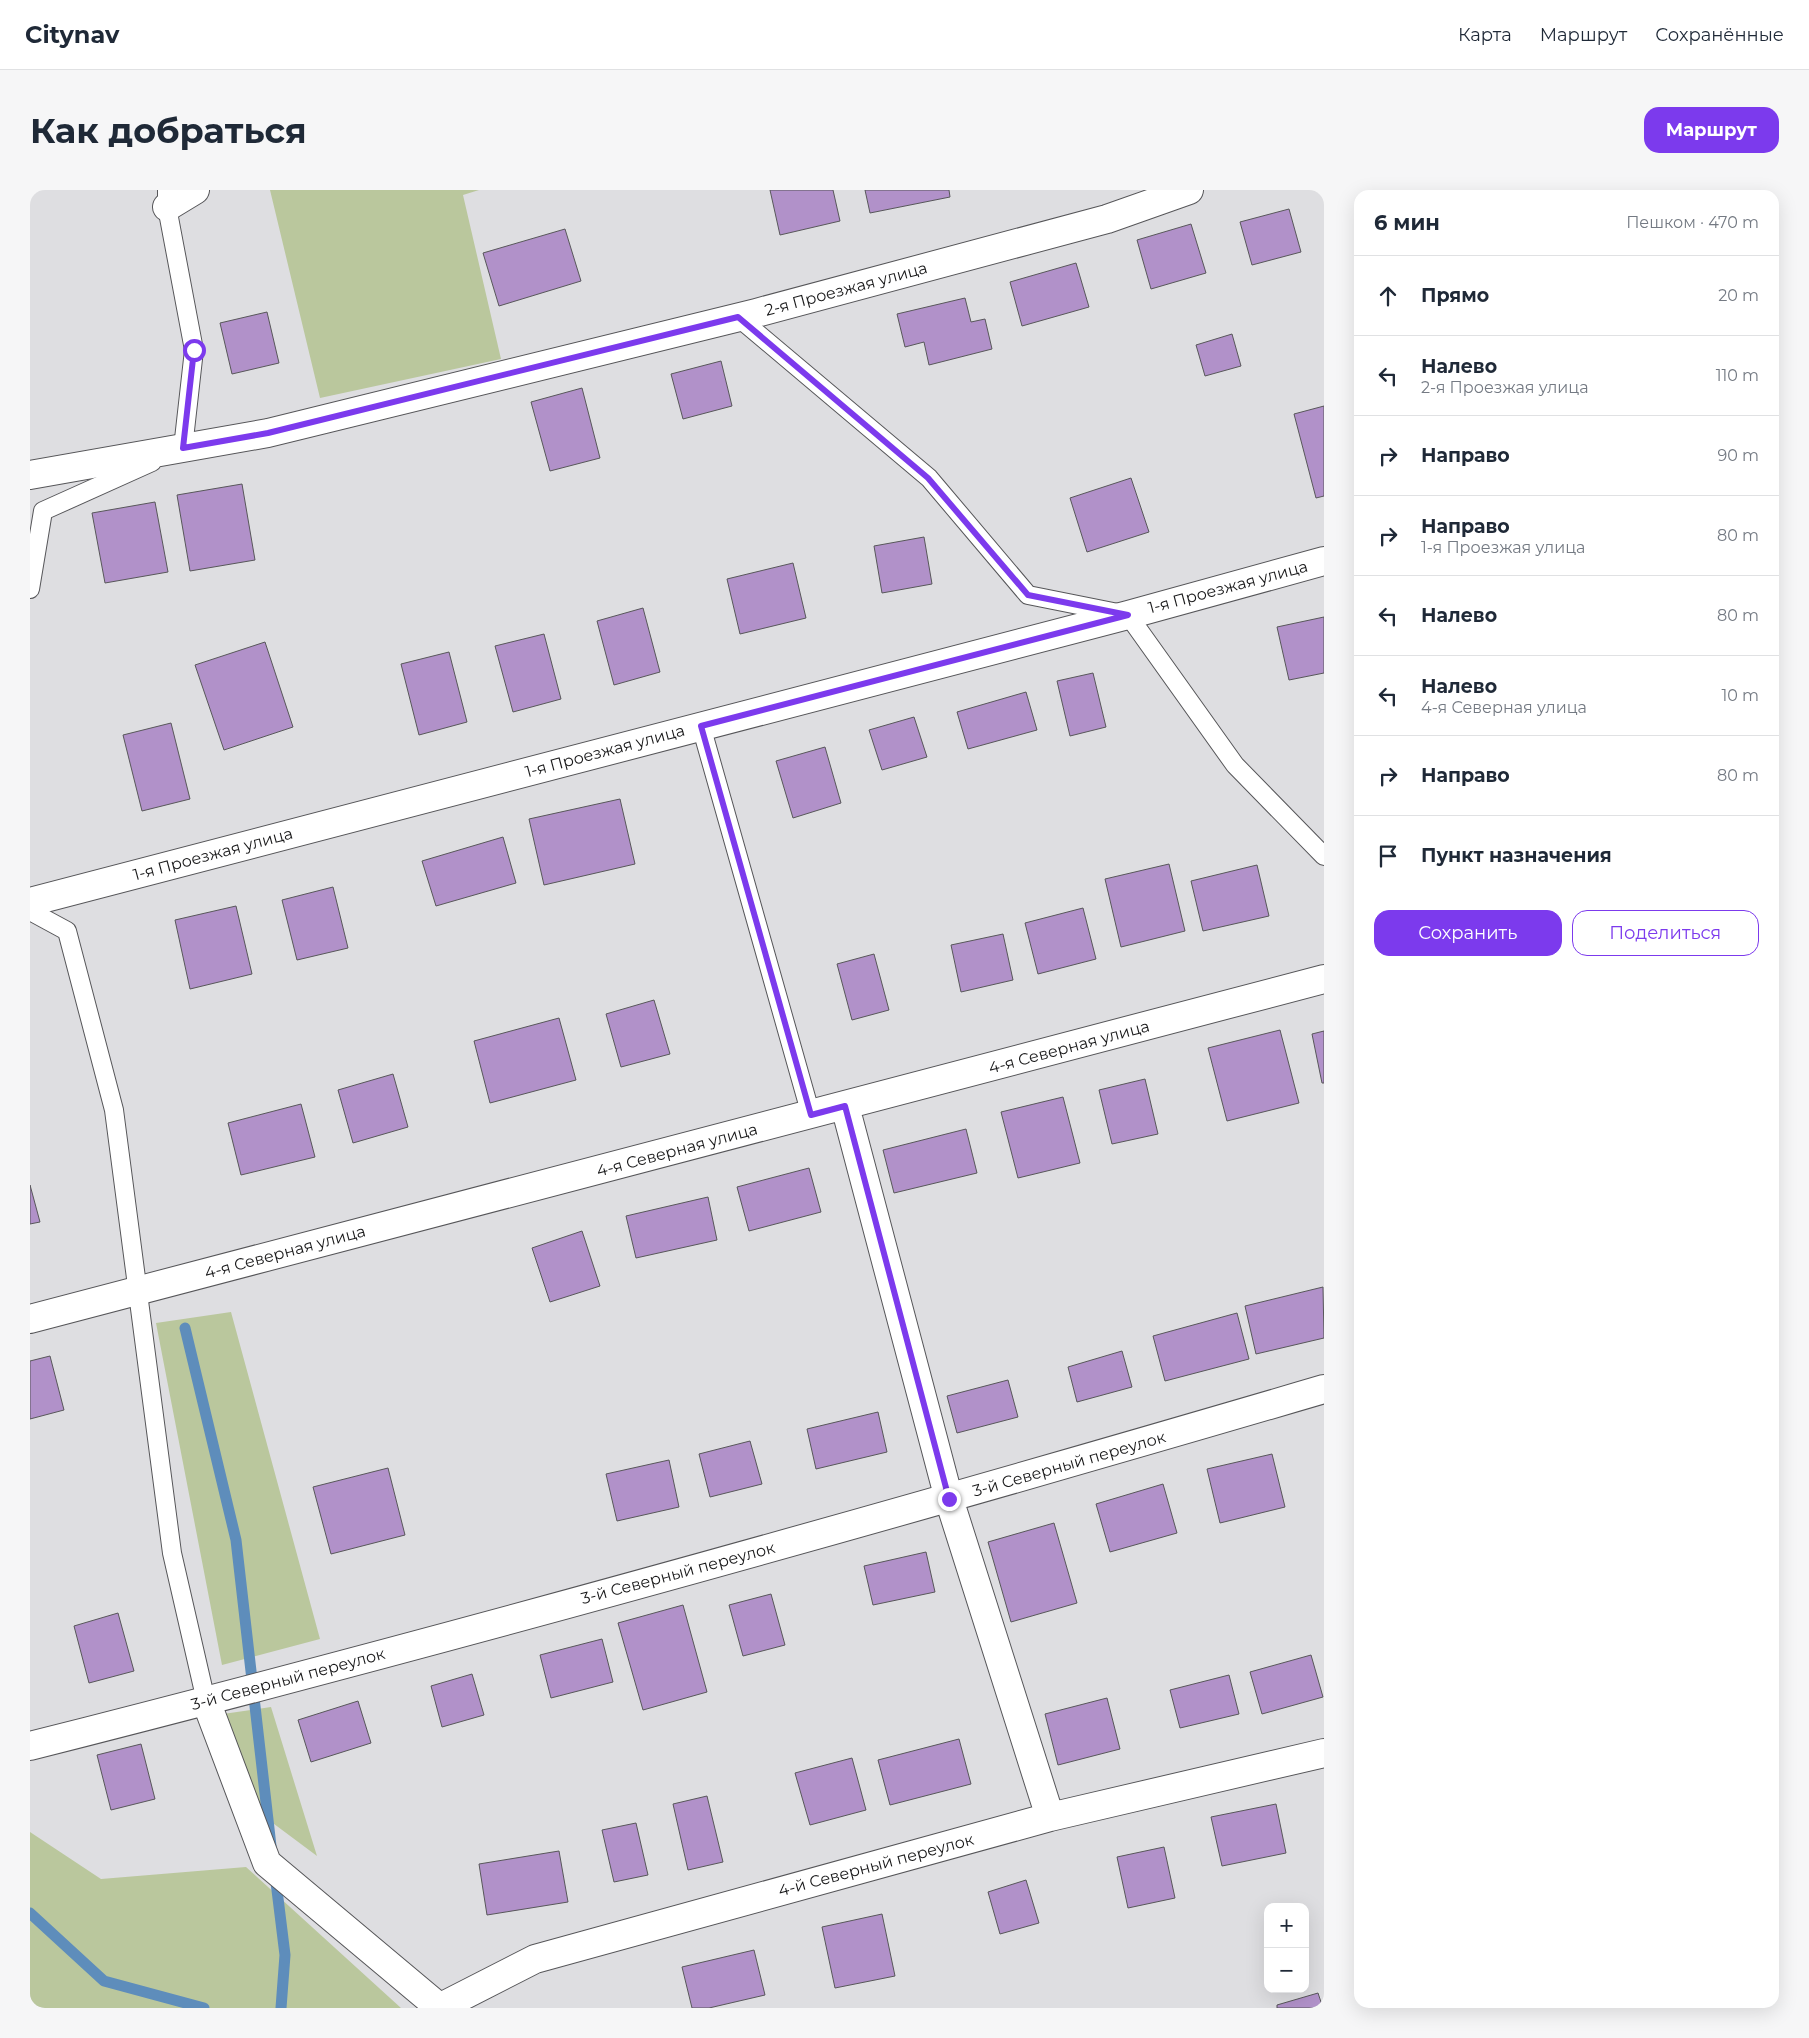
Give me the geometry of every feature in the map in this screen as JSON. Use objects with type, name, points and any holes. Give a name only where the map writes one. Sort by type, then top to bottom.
[{"type":"street","points":[[167,198],[195,190]]},
{"type":"street","name":"2-я Проезжая улица","points":[[30,475],[278,430],[738,317],[1106,219],[1189,190]]},
{"type":"street","name":"1-я Проезжая улица","points":[[30,902],[1128,615],[1324,560]]},
{"type":"street","name":"4-я Северная улица","points":[[30,1319],[1324,979]]},
{"type":"street","points":[[845,1106],[949,1499],[1050,1817]]},
{"type":"street","name":"3-й Северный переулок","points":[[30,1746],[206,1701],[949,1499],[1324,1389]]},
{"type":"street","points":[[206,1701],[267,1863],[440,2008]]},
{"type":"street","name":"4-й Северный переулок","points":[[440,2008],[535,1959],[1050,1817],[1324,1753]]},
{"type":"lane","points":[[30,589],[43,511],[183,448],[194,350],[167,198]]},
{"type":"lane","points":[[738,317],[928,478],[1028,595],[1128,615],[1235,765],[1324,856]]},
{"type":"lane","points":[[701,726],[811,1115]]},
{"type":"lane","points":[[30,911],[68,931],[114,1110],[172,1553],[206,1701]]},
{"type":"green space","points":[[270,190],[479,190],[463,195],[501,359],[320,398]]},
{"type":"green space","points":[[231,1312],[320,1639],[222,1665],[156,1323]]},
{"type":"green space","points":[[271,1707],[317,1856],[258,1812],[223,1714]]},
{"type":"green space","points":[[30,1832],[101,1879],[246,1867],[401,2008],[30,2008]]},
{"type":"building","points":[[770,190],[833,190],[840,221],[780,235]]},
{"type":"building","points":[[865,190],[949,190],[950,197],[870,213]]},
{"type":"building","points":[[1289,209],[1301,252],[1252,265],[1240,222]]},
{"type":"building","points":[[1191,224],[1206,273],[1151,289],[1137,240]]},
{"type":"building","points":[[565,229],[581,281],[499,306],[483,253]]},
{"type":"building","points":[[1076,263],[1089,307],[1022,326],[1010,282]]},
{"type":"building","points":[[965,298],[971,322],[985,319],[992,349],[929,365],[924,342],[905,347],[897,314]]},
{"type":"building","points":[[267,312],[279,363],[232,374],[220,323]]},
{"type":"building","points":[[1232,334],[1241,366],[1205,376],[1196,345]]},
{"type":"building","points":[[721,361],[732,406],[683,419],[671,374]]},
{"type":"building","points":[[582,388],[600,458],[550,471],[531,402]]},
{"type":"building","points":[[1324,406],[1324,496],[1316,498],[1294,414]]},
{"type":"building","points":[[1131,478],[1149,532],[1087,552],[1070,498]]},
{"type":"building","points":[[242,484],[255,560],[190,571],[177,495]]},
{"type":"building","points":[[155,502],[168,572],[105,583],[92,513]]},
{"type":"building","points":[[924,537],[932,584],[882,593],[874,546]]},
{"type":"building","points":[[793,563],[806,618],[740,634],[727,579]]},
{"type":"building","points":[[643,608],[660,672],[614,685],[597,621]]},
{"type":"building","points":[[1324,617],[1324,673],[1289,680],[1277,627]]},
{"type":"building","points":[[544,634],[561,699],[513,712],[495,646]]},
{"type":"building","points":[[265,642],[293,727],[224,750],[195,665]]},
{"type":"building","points":[[449,652],[467,722],[419,735],[401,664]]},
{"type":"building","points":[[1093,673],[1106,727],[1070,736],[1057,681]]},
{"type":"building","points":[[1026,692],[1037,730],[968,749],[957,712]]},
{"type":"building","points":[[914,717],[927,757],[882,770],[869,730]]},
{"type":"building","points":[[171,723],[190,799],[142,811],[123,735]]},
{"type":"building","points":[[825,747],[841,803],[793,818],[776,761]]},
{"type":"building","points":[[620,799],[635,864],[544,885],[529,819]]},
{"type":"building","points":[[503,837],[516,883],[436,906],[422,861]]},
{"type":"building","points":[[1169,864],[1185,931],[1121,947],[1105,879]]},
{"type":"building","points":[[1257,865],[1269,916],[1203,931],[1191,881]]},
{"type":"building","points":[[333,887],[348,948],[297,960],[282,900]]},
{"type":"building","points":[[236,906],[252,974],[190,989],[175,920]]},
{"type":"building","points":[[1083,908],[1096,959],[1038,974],[1025,923]]},
{"type":"building","points":[[1003,934],[1013,980],[961,992],[951,945]]},
{"type":"building","points":[[874,954],[889,1010],[852,1020],[837,964]]},
{"type":"building","points":[[654,1000],[670,1054],[621,1067],[606,1014]]},
{"type":"building","points":[[559,1018],[576,1080],[490,1103],[474,1041]]},
{"type":"building","points":[[1280,1030],[1299,1103],[1227,1121],[1208,1048]]},
{"type":"building","points":[[1324,1031],[1324,1083],[1322,1083],[1312,1034]]},
{"type":"building","points":[[393,1074],[408,1127],[353,1143],[338,1090]]},
{"type":"building","points":[[1145,1079],[1158,1134],[1112,1144],[1099,1090]]},
{"type":"building","points":[[1063,1097],[1080,1163],[1018,1178],[1001,1112]]},
{"type":"building","points":[[301,1104],[315,1157],[241,1175],[228,1123]]},
{"type":"building","points":[[966,1129],[977,1173],[894,1193],[883,1150]]},
{"type":"building","points":[[809,1168],[821,1212],[749,1231],[737,1187]]},
{"type":"building","points":[[30,1185],[40,1222],[30,1224]]},
{"type":"building","points":[[708,1197],[717,1240],[636,1258],[626,1216]]},
{"type":"building","points":[[582,1231],[600,1286],[550,1302],[532,1248]]},
{"type":"building","points":[[1323,1287],[1324,1338],[1256,1354],[1245,1306]]},
{"type":"building","points":[[1237,1313],[1249,1359],[1165,1381],[1153,1336]]},
{"type":"building","points":[[1122,1351],[1132,1387],[1077,1402],[1068,1367]]},
{"type":"building","points":[[50,1356],[64,1410],[30,1419],[30,1361]]},
{"type":"building","points":[[1008,1380],[1018,1417],[957,1433],[947,1396]]},
{"type":"building","points":[[878,1412],[887,1452],[816,1469],[807,1429]]},
{"type":"building","points":[[750,1441],[762,1484],[710,1497],[699,1454]]},
{"type":"building","points":[[1272,1454],[1285,1507],[1220,1523],[1207,1469]]},
{"type":"building","points":[[669,1460],[679,1507],[617,1521],[606,1474]]},
{"type":"building","points":[[388,1468],[405,1535],[331,1554],[313,1487]]},
{"type":"building","points":[[1163,1484],[1177,1533],[1110,1552],[1096,1504]]},
{"type":"building","points":[[1054,1523],[1077,1603],[1011,1622],[988,1542]]},
{"type":"building","points":[[926,1552],[935,1592],[873,1605],[864,1566]]},
{"type":"building","points":[[771,1594],[785,1645],[743,1656],[729,1605]]},
{"type":"building","points":[[683,1605],[707,1692],[643,1710],[618,1623]]},
{"type":"building","points":[[118,1613],[134,1671],[89,1683],[74,1626]]},
{"type":"building","points":[[602,1639],[613,1682],[551,1698],[540,1655]]},
{"type":"building","points":[[1311,1655],[1323,1697],[1262,1714],[1250,1672]]},
{"type":"building","points":[[472,1674],[484,1715],[442,1727],[431,1686]]},
{"type":"building","points":[[1229,1675],[1239,1714],[1180,1728],[1170,1690]]},
{"type":"building","points":[[1107,1698],[1120,1749],[1058,1765],[1045,1714]]},
{"type":"building","points":[[358,1701],[371,1743],[311,1762],[298,1720]]},
{"type":"building","points":[[959,1739],[971,1784],[890,1805],[878,1760]]},
{"type":"building","points":[[141,1744],[155,1799],[111,1810],[97,1755]]},
{"type":"building","points":[[852,1758],[866,1810],[810,1825],[795,1773]]},
{"type":"building","points":[[707,1796],[723,1862],[688,1870],[673,1804]]},
{"type":"building","points":[[1276,1804],[1286,1853],[1222,1866],[1211,1817]]},
{"type":"building","points":[[636,1823],[648,1875],[614,1882],[602,1830]]},
{"type":"building","points":[[1164,1847],[1175,1898],[1128,1908],[1117,1857]]},
{"type":"building","points":[[559,1851],[568,1902],[487,1915],[479,1864]]},
{"type":"building","points":[[1026,1880],[1039,1923],[1000,1934],[988,1892]]},
{"type":"building","points":[[882,1914],[895,1976],[835,1988],[822,1927]]},
{"type":"building","points":[[754,1950],[765,1995],[709,2008],[692,2008],[682,1967]]},
{"type":"building","points":[[1318,1993],[1323,2008],[1277,2008],[1277,2005]]},
{"type":"waterway","points":[[185,1328],[236,1540],[271,1846]]},
{"type":"waterway","points":[[275,1874],[285,1955],[281,2008]]},
{"type":"waterway","points":[[30,1913],[104,1981],[204,2008]]},
{"type":"route","points":[[194,350],[183,448],[268,433],[738,317],[928,478],[1028,595],[1128,615],[701,726],[811,1115],[845,1106],[949,1499]]}]
